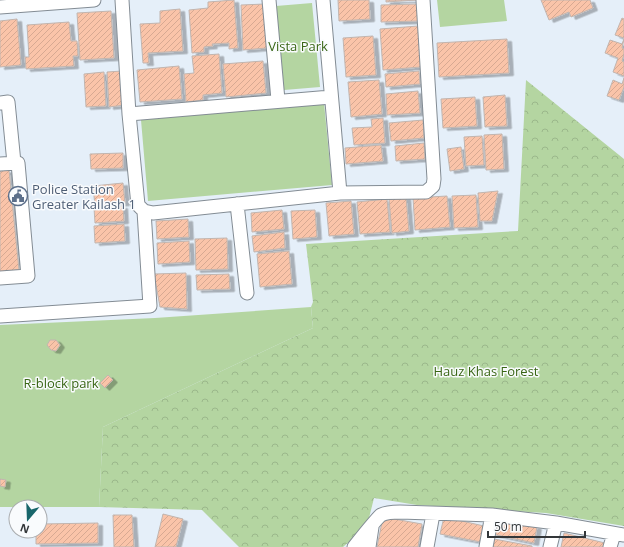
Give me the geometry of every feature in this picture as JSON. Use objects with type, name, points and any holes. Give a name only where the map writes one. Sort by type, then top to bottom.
[{"type":"street","points":[[0,7],[34,3],[94,0]]},
{"type":"street","points":[[122,0],[129,114],[138,205],[144,211],[153,213],[340,193],[426,192],[433,186],[434,180],[424,0]]},
{"type":"street","points":[[269,0],[278,100]]},
{"type":"street","points":[[323,0],[340,193]]},
{"type":"street","points":[[129,114],[278,100],[331,97]]},
{"type":"street","points":[[0,103],[8,102],[14,163]]},
{"type":"street","points":[[0,164],[18,163],[28,276],[0,278]]},
{"type":"street","points":[[237,204],[247,293]]},
{"type":"street","points":[[0,316],[150,306],[144,211]]},
{"type":"street","points":[[354,547],[372,527],[379,516],[387,512],[492,515],[556,523],[619,534],[610,547]]},
{"type":"street","points":[[427,547],[433,514]]},
{"type":"street","points":[[486,547],[492,515]]},
{"type":"street","points":[[550,547],[556,523]]},
{"type":"street","points":[[369,547],[372,527]]},
{"type":"green space","points":[[437,0],[504,0],[507,21],[440,27]]},
{"type":"green space","name":"Vista Park","points":[[312,3],[320,87],[284,90],[276,6]]},
{"type":"green space","name":"Hauz Khas Forest","points":[[526,80],[624,159],[624,526],[546,513],[417,505],[374,498],[367,526],[343,547],[239,547],[202,510],[99,507],[103,427],[313,328],[311,307],[313,302],[306,244],[518,231]]},
{"type":"green space","points":[[324,103],[332,185],[148,201],[141,120]]},
{"type":"green space","name":"R-block park","points":[[311,307],[313,328],[103,427],[99,507],[48,507],[48,499],[8,499],[8,507],[0,507],[0,325],[155,318]]},
{"type":"building","points":[[234,0],[238,48],[229,49],[229,43],[212,44],[213,46],[204,47],[204,52],[192,53],[189,10],[208,8],[208,2]]},
{"type":"building","points":[[338,0],[369,0],[370,19],[339,21]]},
{"type":"building","points":[[386,0],[417,0],[386,2]]},
{"type":"building","points":[[541,0],[590,0],[593,8],[571,17],[569,12],[549,20]]},
{"type":"building","points":[[265,4],[267,48],[243,50],[241,5]]},
{"type":"building","points":[[418,4],[418,21],[381,22],[381,5]]},
{"type":"building","points":[[180,9],[183,51],[148,53],[149,63],[143,63],[140,24],[160,23],[160,11]]},
{"type":"building","points":[[111,11],[114,58],[80,60],[77,13]]},
{"type":"building","points":[[622,18],[624,19],[624,38],[615,35]]},
{"type":"building","points":[[17,19],[21,65],[0,67],[0,21]]},
{"type":"building","points":[[69,22],[71,41],[77,41],[78,56],[73,56],[74,66],[26,69],[25,57],[29,57],[27,25]]},
{"type":"building","points":[[418,26],[421,67],[383,70],[380,29]]},
{"type":"building","points":[[373,36],[376,75],[346,77],[343,38]]},
{"type":"building","points":[[507,39],[509,73],[439,77],[437,43]]},
{"type":"building","points":[[624,39],[622,48],[624,49],[624,54],[622,61],[624,62],[624,76],[613,72],[618,58],[605,53],[610,40],[622,44]]},
{"type":"building","points":[[219,54],[222,93],[203,95],[203,100],[186,102],[184,74],[194,73],[192,56]]},
{"type":"building","points":[[263,61],[266,93],[226,97],[223,64]]},
{"type":"building","points":[[179,66],[182,99],[140,102],[137,70]]},
{"type":"building","points":[[122,71],[125,105],[109,107],[107,72]]},
{"type":"building","points":[[419,71],[420,84],[386,87],[385,74]]},
{"type":"building","points":[[104,72],[106,106],[86,107],[84,74]]},
{"type":"building","points":[[624,78],[624,87],[619,100],[607,96],[613,80],[622,84]]},
{"type":"building","points":[[379,80],[382,114],[351,117],[348,82]]},
{"type":"building","points":[[418,91],[420,113],[387,115],[386,94]]},
{"type":"building","points":[[505,95],[507,126],[485,127],[483,97]]},
{"type":"building","points":[[475,97],[477,126],[443,128],[441,99]]},
{"type":"building","points":[[383,118],[385,143],[354,145],[352,128],[372,127],[371,119]]},
{"type":"building","points":[[423,120],[424,138],[391,141],[389,123]]},
{"type":"building","points":[[502,134],[504,169],[486,170],[484,135]]},
{"type":"building","points":[[482,136],[484,165],[466,166],[464,137]]},
{"type":"building","points":[[424,143],[425,159],[396,161],[395,146]]},
{"type":"building","points":[[381,145],[383,161],[346,164],[345,148]]},
{"type":"building","points":[[461,147],[464,169],[450,171],[447,149]]},
{"type":"building","points":[[123,153],[123,168],[91,169],[90,154]]},
{"type":"building","points":[[9,170],[19,270],[0,272],[0,171]]},
{"type":"building","points":[[123,183],[125,203],[95,206],[93,186]]},
{"type":"building","points":[[498,191],[492,221],[480,221],[478,193]]},
{"type":"building","points":[[476,195],[478,227],[454,228],[452,196]]},
{"type":"building","points":[[447,196],[450,227],[415,230],[413,198]]},
{"type":"building","points":[[406,197],[409,231],[392,233],[389,199]]},
{"type":"building","points":[[387,199],[390,232],[360,234],[357,202]]},
{"type":"building","points":[[351,201],[354,234],[329,236],[326,203]]},
{"type":"building","points":[[123,206],[124,221],[95,223],[94,208]]},
{"type":"building","points":[[282,210],[284,229],[252,232],[251,213]]},
{"type":"building","points":[[315,210],[317,237],[293,239],[291,211]]},
{"type":"building","points":[[188,219],[189,237],[157,239],[156,221]]},
{"type":"building","points":[[124,224],[125,241],[95,243],[94,226]]},
{"type":"building","points":[[284,232],[285,248],[254,252],[252,236]]},
{"type":"building","points":[[227,238],[228,269],[196,270],[195,239]]},
{"type":"building","points":[[189,241],[190,262],[158,264],[157,243]]},
{"type":"building","points":[[289,251],[292,284],[260,287],[257,254]]},
{"type":"building","points":[[186,273],[187,309],[160,307],[154,274]]},
{"type":"building","points":[[229,274],[230,289],[197,290],[196,275]]},
{"type":"building","points":[[50,340],[56,340],[60,345],[56,351],[51,350],[47,345]]},
{"type":"building","points":[[108,375],[113,380],[105,388],[100,383]]},
{"type":"building","points":[[0,479],[6,480],[5,487],[0,486]]},
{"type":"building","points":[[163,514],[183,519],[176,547],[155,547]]},
{"type":"building","points":[[113,515],[132,515],[134,547],[114,547]]},
{"type":"building","points":[[383,517],[422,524],[418,547],[377,547]]},
{"type":"building","points":[[444,517],[484,526],[481,542],[440,534]]},
{"type":"building","points":[[495,518],[537,527],[534,543],[492,534]]},
{"type":"building","points":[[98,523],[98,543],[36,544],[36,539],[48,539],[48,524]]},
{"type":"building","points":[[564,533],[605,543],[604,547],[561,547]]},
{"type":"building","points":[[494,539],[532,546],[532,547],[492,547]]},
{"type":"place","name":"Police Station Greater Kailash 1","points":[[18,196]]}]
